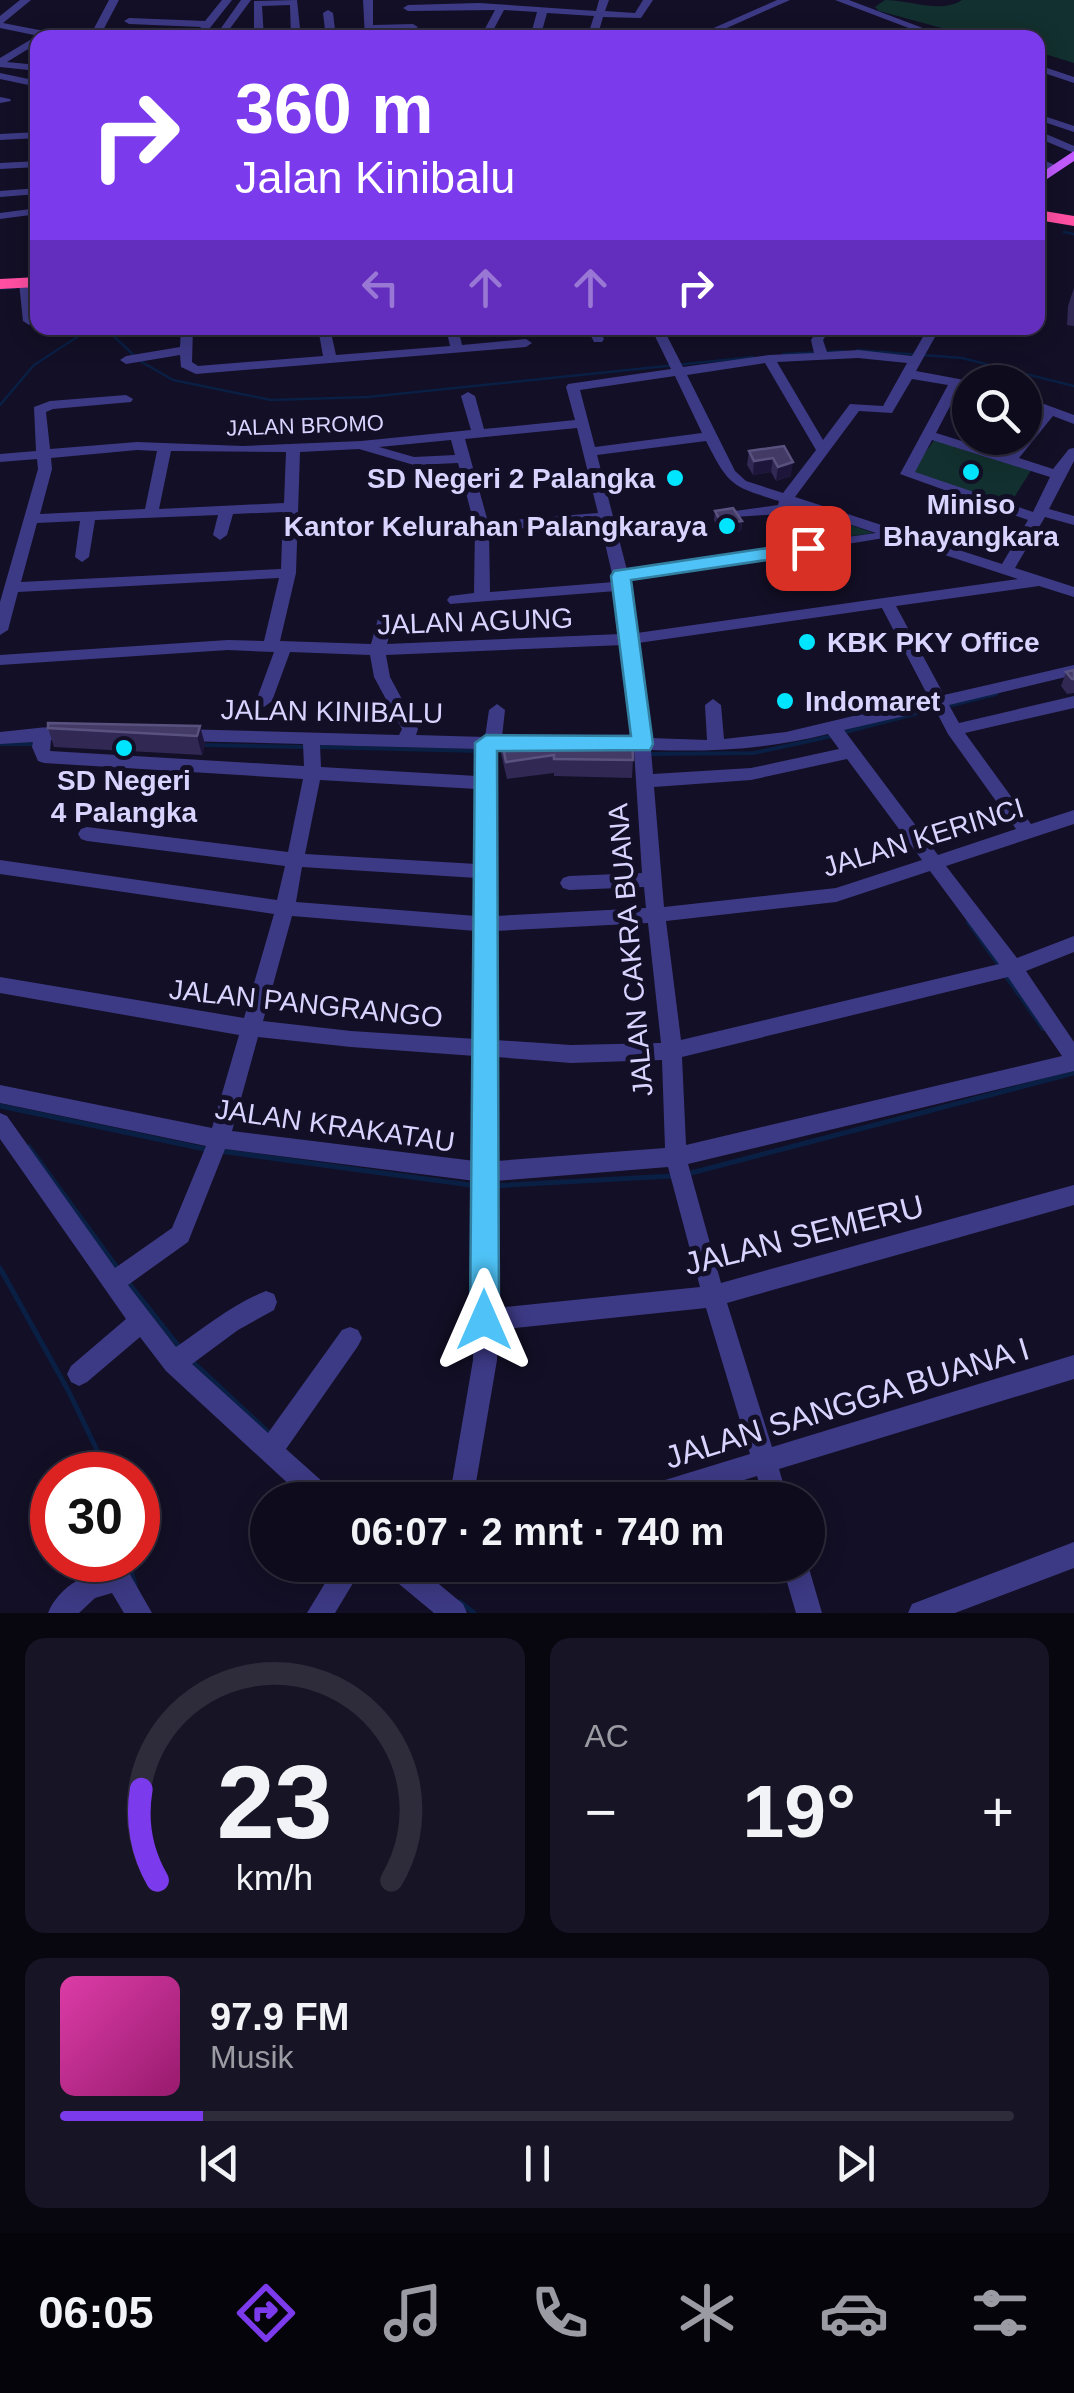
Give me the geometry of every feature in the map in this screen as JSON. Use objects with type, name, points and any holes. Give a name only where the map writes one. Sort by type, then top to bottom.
[{"type":"highway","points":[[1045,216],[1074,221]]},
{"type":"highway","points":[[1045,225],[1074,229]]},
{"type":"highway","points":[[0,281],[30,280]]},
{"type":"main road","points":[[1045,176],[1074,152]]},
{"type":"street","points":[[0,23],[26,0]]},
{"type":"street","points":[[98,30],[114,0]]},
{"type":"street","points":[[203,30],[227,0]]},
{"type":"street","points":[[227,30],[246,0]]},
{"type":"street","points":[[368,0],[369,30]]},
{"type":"street","points":[[594,30],[604,0]]},
{"type":"street","points":[[377,30],[410,18],[499,11],[542,13],[568,5],[640,16],[648,0]]},
{"type":"street","points":[[712,30],[784,0]]},
{"type":"street","points":[[840,0],[923,30]]},
{"type":"street","points":[[259,30],[257,4],[294,2],[296,30]]},
{"type":"street","points":[[0,7],[17,9]]},
{"type":"street","points":[[141,10],[218,13]]},
{"type":"street","points":[[488,30],[499,11]]},
{"type":"street","points":[[328,12],[330,30]]},
{"type":"street","points":[[537,30],[542,13]]},
{"type":"street","points":[[129,21],[208,24]]},
{"type":"street","points":[[0,23],[30,33]]},
{"type":"street","points":[[0,63],[30,44]]},
{"type":"street","points":[[0,63],[30,67]]},
{"type":"street","points":[[1045,70],[1074,80]]},
{"type":"street","points":[[1045,78],[1052,73]]},
{"type":"street","points":[[0,76],[30,82]]},
{"type":"street","points":[[1045,120],[1074,130]]},
{"type":"street","points":[[0,137],[15,131],[30,134]]},
{"type":"street","points":[[1045,138],[1074,152]]},
{"type":"street","points":[[0,166],[30,164]]},
{"type":"street","points":[[1045,164],[1056,169]]},
{"type":"street","points":[[0,194],[30,192]]},
{"type":"street","points":[[0,216],[30,212]]},
{"type":"street","points":[[29,321],[30,311]]},
{"type":"street","points":[[187,335],[186,364],[196,370],[526,343]]},
{"type":"street","points":[[325,335],[330,359]]},
{"type":"street","points":[[454,335],[458,349]]},
{"type":"street","points":[[661,335],[736,480],[786,504],[806,507],[1007,577],[1061,468],[1074,452]]},
{"type":"street","points":[[820,352],[821,335]]},
{"type":"street","points":[[740,514],[786,504],[855,407],[887,410],[930,335]]},
{"type":"street","points":[[134,358],[188,350]]},
{"type":"street","points":[[678,368],[820,352],[914,360],[952,378]]},
{"type":"street","points":[[770,358],[822,449]]},
{"type":"street","name":"JALAN CAKRA BUANA","points":[[678,368],[574,387],[621,581],[630,639],[646,781],[655,915],[672,1050],[676,1157],[771,1482]]},
{"type":"street","points":[[468,396],[480,433]]},
{"type":"street","points":[[0,630],[10,579],[30,520],[46,452],[40,408],[126,399]]},
{"type":"street","points":[[952,400],[906,472],[910,476],[1039,514],[1074,520]]},
{"type":"street","points":[[1042,407],[1074,420]]},
{"type":"street","points":[[1010,460],[1051,410]]},
{"type":"street","name":"JALAN BROMO","points":[[0,458],[165,446],[361,445],[582,423]]},
{"type":"street","points":[[930,435],[952,439]]},
{"type":"street","points":[[457,436],[482,528],[482,598]]},
{"type":"street","points":[[589,452],[714,436]]},
{"type":"street","points":[[361,445],[374,453],[414,461],[462,459]]},
{"type":"street","points":[[152,513],[165,446]]},
{"type":"street","points":[[264,701],[278,646],[288,573],[293,448]]},
{"type":"street","points":[[999,455],[1060,476]]},
{"type":"street","points":[[786,504],[808,548]]},
{"type":"street","points":[[30,520],[291,508]]},
{"type":"street","points":[[220,535],[226,512]]},
{"type":"street","points":[[82,557],[88,517]]},
{"type":"street","points":[[482,528],[605,517]]},
{"type":"street","points":[[455,600],[621,581],[889,535]]},
{"type":"street","points":[[10,579],[288,573]]},
{"type":"street","name":"JALAN AGUNG","points":[[0,660],[228,645],[377,650],[630,639],[887,603],[1007,577],[1039,580],[1074,592]]},
{"type":"street","points":[[887,603],[954,730],[1028,834]]},
{"type":"street","points":[[387,615],[377,650],[386,690],[410,730],[406,740]]},
{"type":"street","points":[[605,744],[744,744],[1074,670]]},
{"type":"street","points":[[954,730],[1074,702]]},
{"type":"street","points":[[713,705],[716,746]]},
{"type":"street","points":[[464,1482],[485,1360],[484,783],[497,710]]},
{"type":"street","points":[[832,726],[1014,968],[1074,1060]]},
{"type":"street","points":[[44,732],[40,747],[44,757],[484,783]]},
{"type":"street","points":[[0,738],[44,732],[83,733]]},
{"type":"street","name":"JALAN KINIBALU","points":[[159,735],[549,744]]},
{"type":"street","points":[[112,1283],[180,1235],[219,1138],[285,908],[314,772],[311,738]]},
{"type":"street","points":[[744,744],[760,773]]},
{"type":"street","points":[[690,745],[700,778]]},
{"type":"street","points":[[646,781],[760,773],[852,752]]},
{"type":"street","name":"JALAN KERINCI","points":[[487,924],[655,915],[836,896],[1074,817]]},
{"type":"street","points":[[86,834],[296,860],[484,871]]},
{"type":"street","points":[[0,867],[285,908],[487,924]]},
{"type":"street","points":[[568,883],[652,880]]},
{"type":"street","points":[[730,886],[736,907]]},
{"type":"street","name":"JALAN PANGRANGO","points":[[0,985],[253,1028],[570,1054],[672,1050],[1014,968],[1074,944]]},
{"type":"street","name":"JALAN KRAKATAU","points":[[0,1094],[219,1138],[483,1172],[676,1157],[1074,1060]]},
{"type":"street","points":[[0,1122],[112,1283],[174,1364],[304,1482]]},
{"type":"street","name":"JALAN SEMERU","points":[[484,1320],[714,1296],[1074,1195]]},
{"type":"street","points":[[174,1364],[230,1322],[266,1302]]},
{"type":"street","points":[[79,1374],[141,1321]]},
{"type":"street","points":[[270,1451],[350,1338]]},
{"type":"street","name":"JALAN SANGGA BUANA I","points":[[702,1482],[1074,1367]]},
{"type":"street","points":[[921,1613],[1074,1555]]},
{"type":"street","points":[[61,1613],[86,1588],[103,1580],[120,1580],[139,1613]]},
{"type":"street","points":[[320,1613],[340,1582]]},
{"type":"street","points":[[425,1582],[454,1613]]},
{"type":"street","points":[[801,1582],[810,1613]]},
{"type":"green space","points":[[885,0],[945,6],[962,0],[1074,0],[1074,63],[1045,54],[1045,30],[949,30],[875,7]]},
{"type":"green space","name":"Miniso Bhayangkara","points":[[935,439],[952,444],[952,455],[987,455],[1032,469],[1008,507],[909,475]]},
{"type":"green space","points":[[805,510],[873,533],[811,542],[794,513]]},
{"type":"building","points":[[784,446],[793,462],[778,467],[773,458],[754,461],[749,451]]},
{"type":"building","points":[[733,508],[742,521],[722,524],[715,511]]},
{"type":"building","points":[[48,723],[200,726],[197,736],[48,728]]},
{"type":"building","points":[[632,736],[633,760],[554,759],[554,755],[506,762],[501,737]]},
{"type":"waterway","points":[[1064,232],[1074,234]]},
{"type":"waterway","points":[[0,289],[15,288]]},
{"type":"waterway","points":[[0,405],[34,365],[80,335]]},
{"type":"waterway","points":[[112,335],[140,361],[173,380],[271,400],[368,397],[753,357]]},
{"type":"waterway","points":[[857,350],[962,358],[1074,386]]},
{"type":"waterway","points":[[783,354],[843,351]]},
{"type":"waterway","points":[[948,706],[996,694]]},
{"type":"waterway","points":[[841,733],[938,708]]},
{"type":"waterway","points":[[648,754],[754,753],[832,736]]},
{"type":"waterway","points":[[0,744],[34,744]]},
{"type":"waterway","points":[[203,745],[304,747]]},
{"type":"waterway","points":[[318,747],[479,751]]},
{"type":"waterway","points":[[968,922],[1000,967]]},
{"type":"waterway","points":[[1005,975],[1043,1029]]},
{"type":"waterway","points":[[687,1174],[1074,1073]]},
{"type":"waterway","points":[[0,1106],[205,1149]]},
{"type":"waterway","points":[[29,1147],[118,1269]]},
{"type":"waterway","points":[[220,1151],[478,1186]]},
{"type":"waterway","points":[[492,1186],[672,1176]]},
{"type":"waterway","points":[[0,1268],[98,1452]]},
{"type":"waterway","points":[[127,1281],[180,1348]]},
{"type":"waterway","points":[[193,1362],[270,1434]]},
{"type":"waterway","points":[[460,1602],[474,1613]]},
{"type":"place","name":"Miniso Bhayangkara","points":[[971,472]]},
{"type":"place","name":"SD Negeri 2 Palangka","points":[[675,478]]},
{"type":"place","name":"Kantor Kelurahan Palangkaraya","points":[[727,526]]},
{"type":"place","name":"KBK PKY Office","points":[[807,642]]},
{"type":"place","name":"Indomaret","points":[[785,701]]},
{"type":"place","name":"SD Negeri 4 Palangka","points":[[124,748]]},
{"type":"route","points":[[484,1320],[486,743],[642,744],[621,576],[808,548]]}]
